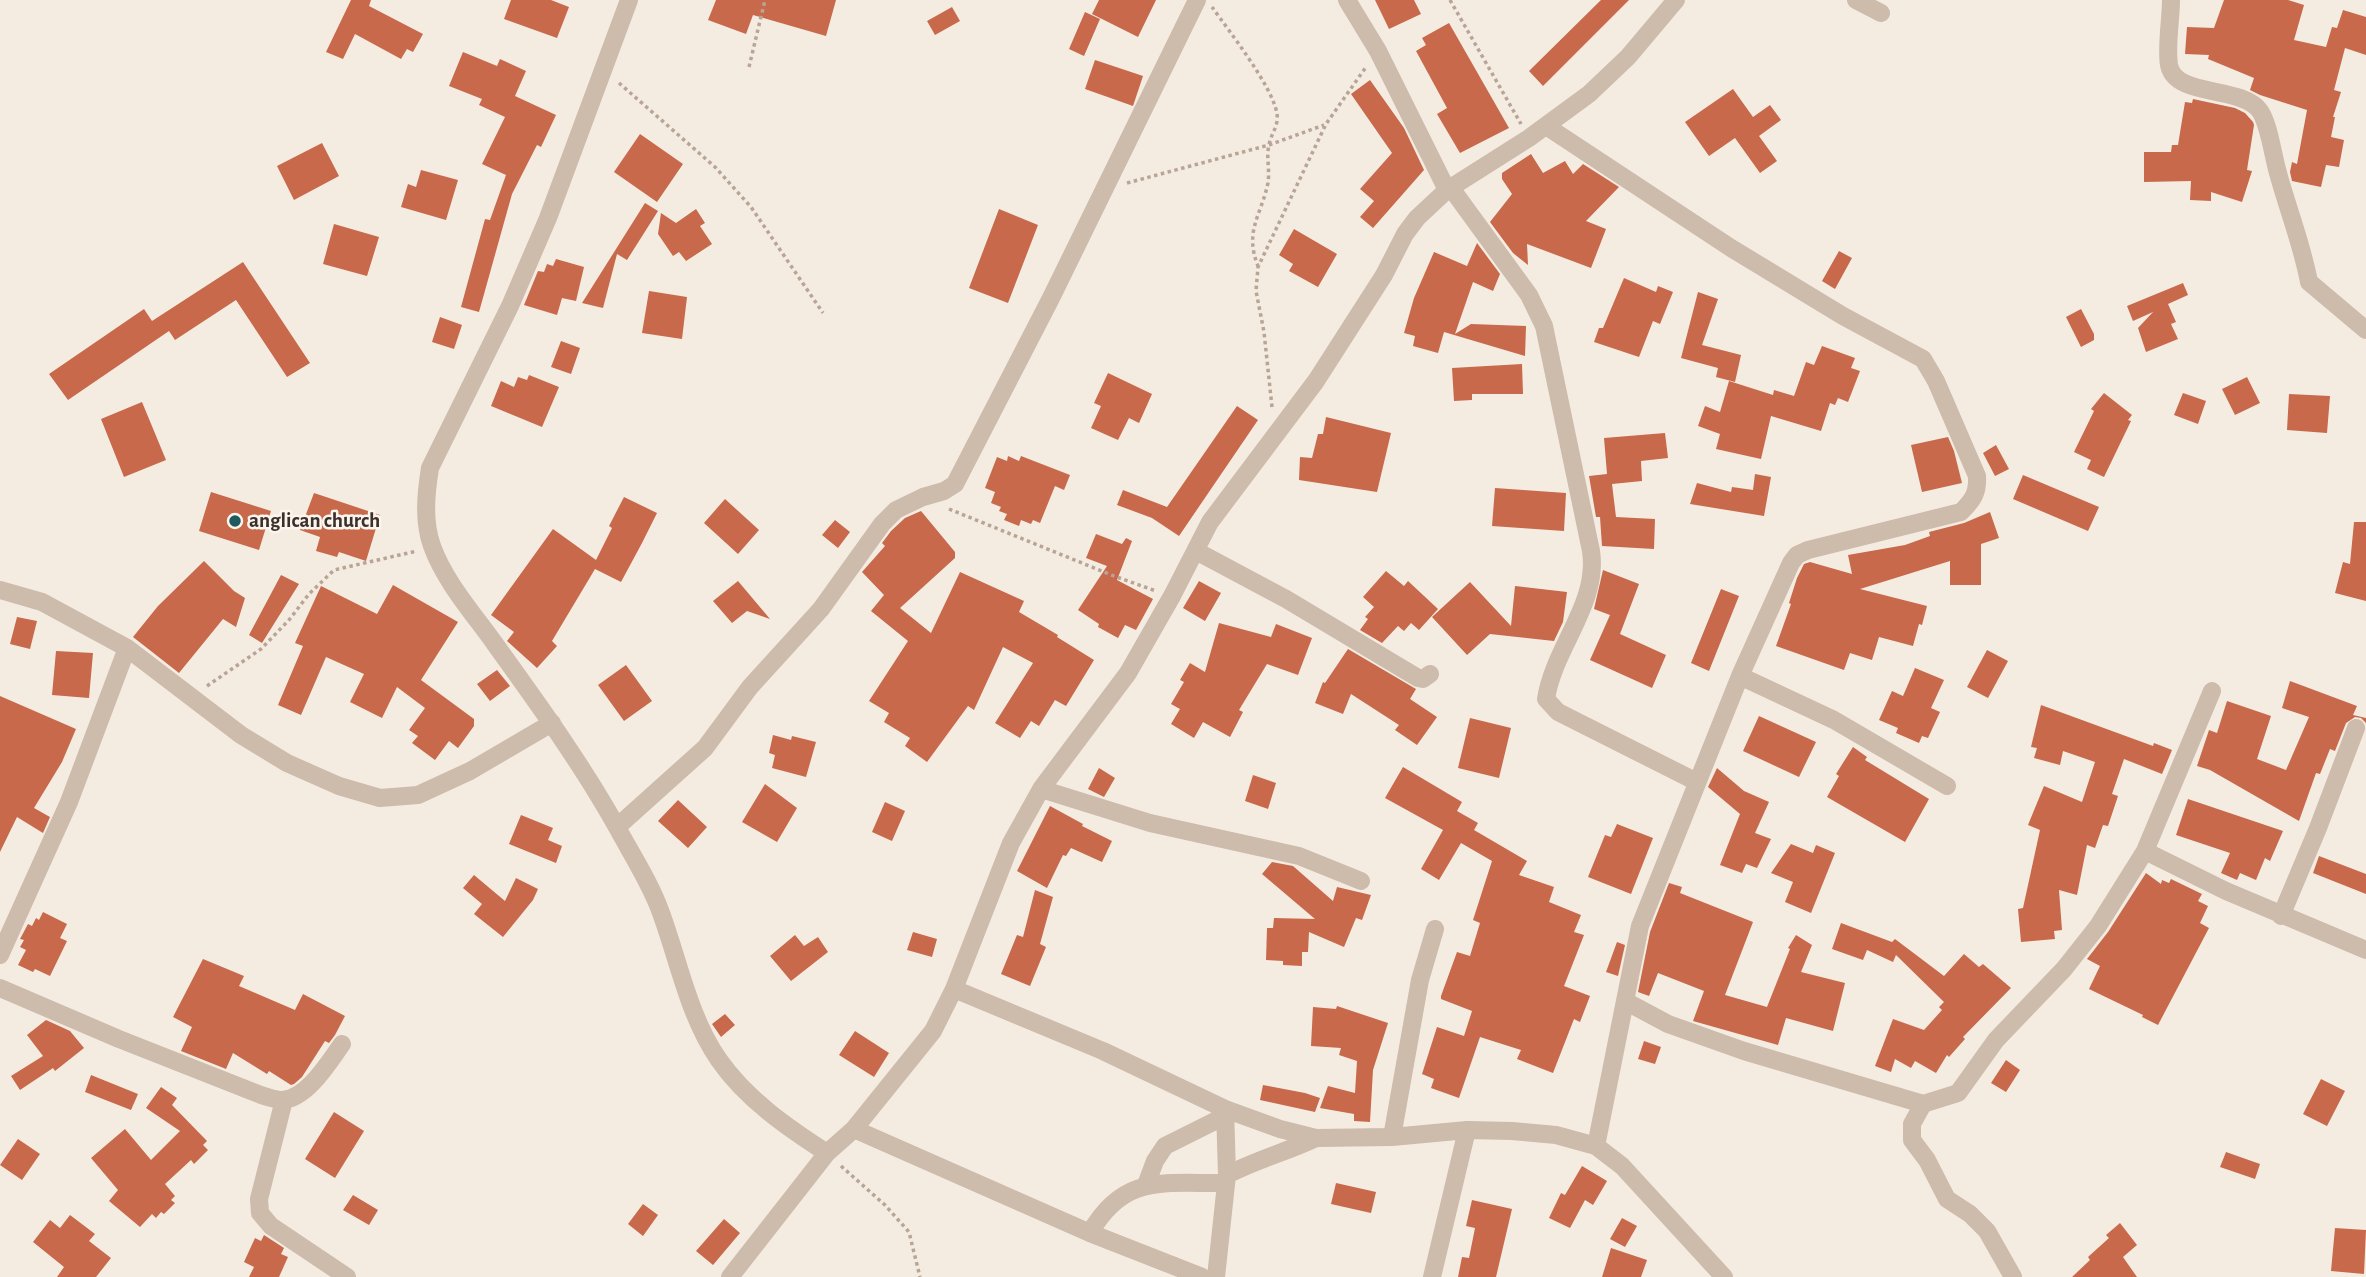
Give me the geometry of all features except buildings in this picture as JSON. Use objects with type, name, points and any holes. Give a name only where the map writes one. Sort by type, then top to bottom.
[{"type":"street","points":[[629,0],[548,218],[510,306],[429,468],[426,527],[432,548],[450,581],[552,723],[617,827],[660,909],[699,1026],[720,1061],[745,1089],[788,1128],[827,1153]]},
{"type":"street","points":[[617,827],[705,748],[750,687],[821,609],[882,524],[896,510],[956,484],[1197,0]]},
{"type":"street","points":[[1348,0],[1378,51],[1449,189],[1529,295],[1544,326],[1594,570],[1590,590],[1554,665],[1546,699],[1558,712],[1698,782]]},
{"type":"street","points":[[730,1277],[827,1153],[854,1129],[933,1031],[954,989],[1011,843],[1041,789],[1128,673],[1210,522],[1316,381],[1384,275],[1405,234],[1417,218],[1449,189],[1529,138],[1589,94],[1628,57],[1676,0]]},
{"type":"street","points":[[1856,0],[1881,13]]},
{"type":"street","points":[[2171,0],[2169,65],[2174,78],[2184,84],[2242,99],[2253,104],[2262,114],[2304,254],[2309,282],[2366,330]]},
{"type":"street","points":[[1546,126],[1731,248],[1843,316],[1923,359],[1936,381],[1977,476],[1978,491],[1971,503],[1961,512],[1808,550],[1797,555],[1791,563],[1740,676],[1640,926],[1596,1146]]},
{"type":"street","points":[[1196,551],[1286,599],[1418,678],[1423,679],[1430,674]]},
{"type":"street","points":[[0,590],[41,602],[127,648],[241,735],[288,763],[339,786],[380,799],[418,795],[470,771],[552,723]]},
{"type":"street","points":[[0,955],[69,802],[127,648]]},
{"type":"street","points":[[1740,676],[1834,720],[1947,786]]},
{"type":"street","points":[[1625,1001],[1668,1024],[1731,1047],[1923,1104],[1958,1093],[1996,1040],[2064,969],[2098,926],[2145,851],[2212,691]]},
{"type":"street","points":[[2281,916],[2356,728]]},
{"type":"street","points":[[1041,789],[1150,823],[1298,856],[1361,881]]},
{"type":"street","points":[[2145,851],[2281,916],[2366,950]]},
{"type":"street","points":[[1392,1138],[1420,980],[1435,929]]},
{"type":"street","points":[[0,988],[183,1065],[261,1095],[284,1100],[301,1092],[320,1075],[342,1044]]},
{"type":"street","points":[[954,989],[1103,1051],[1225,1112],[1280,1129],[1317,1138],[1392,1138],[1467,1130],[1512,1131],[1556,1135],[1596,1146],[1622,1166],[1715,1274]]},
{"type":"street","points":[[284,1100],[259,1199],[260,1213],[271,1226],[347,1277]]},
{"type":"street","points":[[1923,1104],[1912,1124],[1912,1140],[1927,1160],[1947,1199],[1970,1214],[1987,1230],[2013,1277]]},
{"type":"street","points":[[1216,1277],[1226,1179],[1225,1112]]},
{"type":"street","points":[[1146,1185],[1155,1161],[1165,1146],[1225,1112]]},
{"type":"street","points":[[854,1129],[1090,1233],[1202,1277]]},
{"type":"street","points":[[1432,1277],[1467,1130]]},
{"type":"street","points":[[1090,1233],[1098,1219],[1116,1199],[1132,1189],[1146,1185],[1226,1179],[1256,1160],[1286,1152],[1317,1138]]},
{"type":"path","points":[[749,67],[765,0]]},
{"type":"path","points":[[1207,0],[1244,52],[1276,108],[1277,125],[1269,145],[1268,180],[1251,240],[1258,267]]},
{"type":"path","points":[[1450,0],[1529,138]]},
{"type":"path","points":[[1273,438],[1271,387],[1256,291],[1258,267],[1326,124],[1378,51]]},
{"type":"path","points":[[604,70],[715,167],[751,207],[823,313]]},
{"type":"path","points":[[1103,190],[1269,145],[1326,124]]},
{"type":"path","points":[[923,497],[1114,576],[1172,596]]},
{"type":"path","points":[[191,698],[261,649],[334,570],[432,548]]},
{"type":"path","points":[[827,1153],[885,1205],[909,1232],[920,1277]]},
{"type":"place","name":"anglican church","points":[[235,521]]}]
